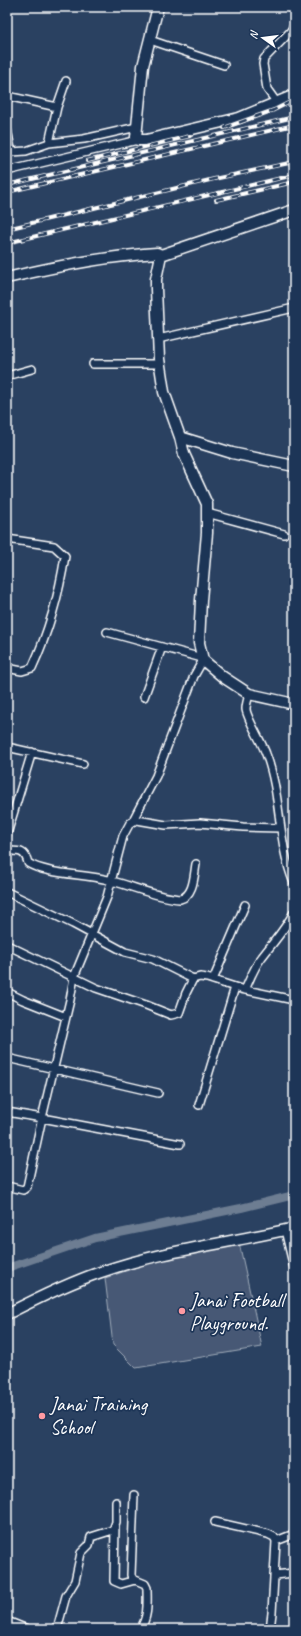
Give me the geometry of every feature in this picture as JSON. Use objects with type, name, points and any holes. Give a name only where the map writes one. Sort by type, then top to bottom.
[{"type":"street","points":[[138,140],[136,137],[143,66],[158,7]]},
{"type":"street","points":[[276,103],[268,89],[263,64],[264,59],[294,26]]},
{"type":"street","points":[[150,40],[224,65]]},
{"type":"street","points":[[48,143],[57,107],[66,81]]},
{"type":"street","points":[[7,96],[57,107]]},
{"type":"street","points":[[7,171],[239,118],[290,97],[294,98]]},
{"type":"street","points":[[7,130],[12,152],[26,151],[48,143],[84,138],[137,127]]},
{"type":"street","points":[[7,278],[53,267],[122,255],[157,253],[161,255],[294,210]]},
{"type":"street","points":[[7,1186],[23,1190],[27,1187],[74,977],[107,897],[123,836],[156,776],[194,676],[203,659],[199,643],[201,600],[208,533],[207,504],[184,454],[180,437],[164,392],[158,338],[156,278],[161,255]]},
{"type":"street","points":[[158,338],[294,308]]},
{"type":"street","points":[[93,364],[160,364]]},
{"type":"street","points":[[7,376],[32,370]]},
{"type":"street","points":[[180,437],[232,453],[294,466]]},
{"type":"street","points":[[207,513],[284,534]]},
{"type":"street","points":[[7,539],[54,546],[65,556],[60,589],[42,647],[32,668],[22,670],[7,668]]},
{"type":"street","points":[[107,632],[203,659],[222,677],[249,694],[294,704]]},
{"type":"street","points":[[144,697],[162,647]]},
{"type":"street","points":[[249,694],[246,711],[266,753],[271,769],[278,799],[280,828],[294,883]]},
{"type":"street","points":[[7,747],[83,764]]},
{"type":"street","points":[[7,834],[32,752]]},
{"type":"street","points":[[132,822],[136,820],[166,825],[200,823],[243,827],[280,828]]},
{"type":"street","points":[[7,851],[22,852],[26,856],[28,863],[44,869],[111,880],[148,893],[180,899],[184,898],[190,892],[196,864]]},
{"type":"street","points":[[7,892],[125,952],[153,959],[192,979],[200,977],[245,990],[294,1000]]},
{"type":"street","points":[[213,980],[245,905]]},
{"type":"street","points":[[245,990],[261,957],[275,943],[294,912]]},
{"type":"street","points":[[7,945],[96,988],[146,1004],[170,1015],[179,1013],[192,979]]},
{"type":"street","points":[[199,1105],[235,987]]},
{"type":"street","points":[[7,992],[66,1017]]},
{"type":"street","points":[[7,1058],[158,1093]]},
{"type":"street","points":[[7,1112],[180,1144]]},
{"type":"street","points":[[7,1314],[66,1284],[120,1266],[193,1248],[290,1229],[294,1268]]},
{"type":"street","points":[[134,1495],[131,1575],[135,1580],[145,1584],[147,1588],[145,1621],[140,1629]]},
{"type":"street","points":[[116,1502],[114,1581],[121,1584],[135,1580]]},
{"type":"street","points":[[215,1522],[268,1534],[274,1537],[276,1541],[270,1629]]},
{"type":"street","points":[[57,1629],[66,1596],[75,1581],[82,1552],[89,1545],[91,1537],[110,1532],[115,1526]]},
{"type":"street","points":[[276,1541],[294,1534]]},
{"type":"street","points":[[274,1576],[294,1573]]},
{"type":"street","points":[[7,1621],[27,1629]]},
{"type":"shaded area","name":"Janai Football Playground.","points":[[238,1238],[262,1347],[136,1368],[113,1345],[105,1278],[191,1249]]},
{"type":"waterway","points":[[7,1268],[95,1238],[241,1208],[294,1195]]},
{"type":"railway","points":[[224,128],[274,110],[294,100]]},
{"type":"railway","points":[[7,185],[294,117]]},
{"type":"railway","points":[[7,192],[294,125]]},
{"type":"railway","points":[[87,161],[190,136]]},
{"type":"railway","points":[[7,229],[214,179],[294,162]]},
{"type":"railway","points":[[7,243],[294,175]]},
{"type":"railway","points":[[216,200],[294,182]]},
{"type":"place","name":"Janai Football Playground.","points":[[182,1311]]},
{"type":"place","name":"Janai Training School","points":[[42,1416]]}]
